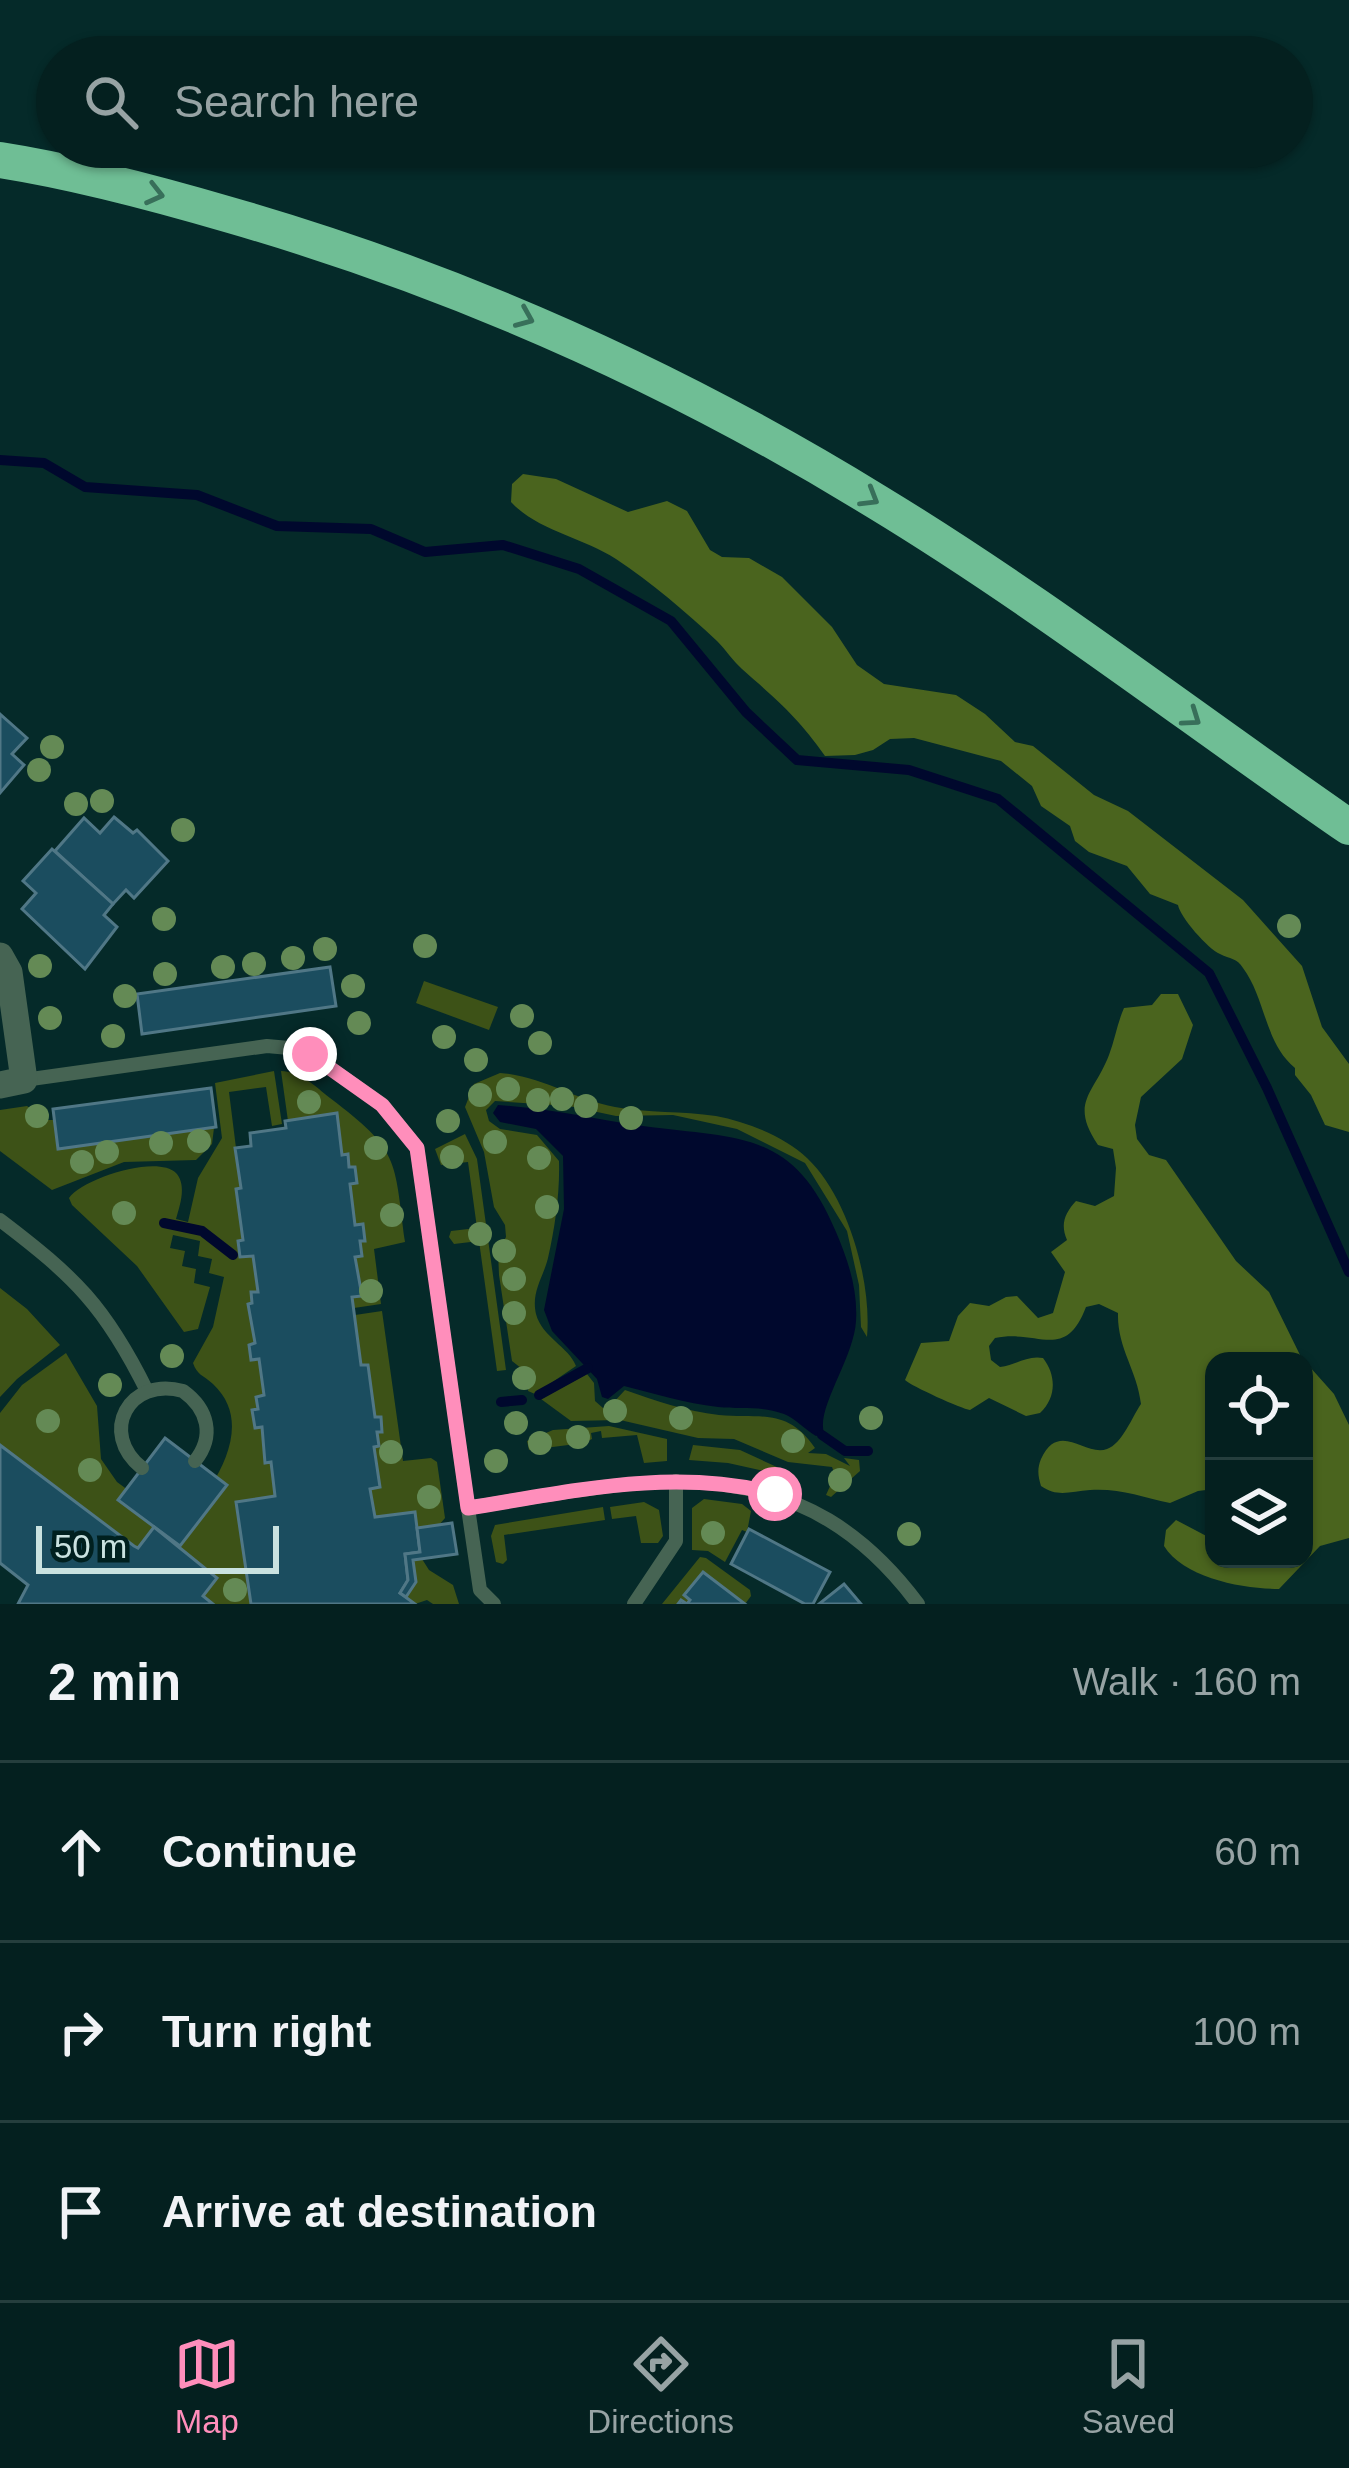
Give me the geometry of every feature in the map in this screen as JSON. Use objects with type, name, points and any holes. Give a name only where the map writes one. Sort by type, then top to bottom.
[{"type":"highway","points":[[0,160],[36,168]]},
{"type":"highway","points":[[36,168],[173,198],[340,247],[535,322],[728,415],[986,572],[1349,827]]},
{"type":"street","points":[[0,956],[9,973],[12,1082]]},
{"type":"lane","points":[[12,1082],[267,1046],[310,1054],[382,1105],[417,1148],[422,1169],[480,1590],[494,1604]]},
{"type":"lane","points":[[0,1220],[88,1293],[121,1339],[148,1391]]},
{"type":"lane","points":[[142,1468],[129,1457],[121,1431],[129,1404],[148,1391],[169,1387],[183,1391],[203,1412],[207,1441],[195,1461]]},
{"type":"lane","points":[[634,1604],[676,1541],[676,1481]]},
{"type":"lane","points":[[468,1508],[634,1482],[733,1483],[806,1508],[868,1547],[918,1604]]},
{"type":"green space","points":[[523,474],[556,479],[628,512],[667,501],[687,511],[710,550],[722,557],[749,558],[782,577],[832,627],[857,665],[884,684],[956,695],[1015,742],[1033,746],[1094,795],[1128,811],[1243,900],[1302,966],[1322,1027],[1349,1064],[1349,1132],[1325,1125],[1295,1068],[1277,1046],[1241,965],[1209,946],[1178,905],[1150,894],[1127,866],[1089,852],[1075,841],[1070,826],[1041,806],[1032,786],[1001,761],[914,738],[890,739],[855,755],[825,756],[786,709],[668,598],[603,551],[534,520],[511,502],[512,484]]},
{"type":"green space","points":[[424,981],[498,1007],[489,1030],[416,1003]]},
{"type":"green space","points":[[1161,994],[1178,994],[1193,1025],[1182,1059],[1141,1097],[1137,1139],[1149,1155],[1166,1160],[1236,1261],[1269,1292],[1299,1352],[1205,1352],[1205,1490],[1170,1503],[1111,1490],[1059,1493],[1041,1486],[1039,1466],[1048,1448],[1064,1441],[1107,1449],[1122,1436],[1141,1404],[1118,1313],[1099,1304],[1086,1307],[1078,1324],[1060,1339],[1011,1336],[995,1338],[989,1346],[991,1360],[1000,1367],[1043,1358],[1053,1387],[1040,1413],[1026,1416],[989,1398],[970,1410],[905,1380],[921,1343],[949,1341],[958,1316],[970,1303],[989,1306],[1017,1296],[1038,1318],[1053,1313],[1065,1272],[1051,1252],[1067,1240],[1066,1214],[1076,1201],[1095,1206],[1114,1196],[1113,1149],[1098,1145],[1090,1130],[1085,1118],[1087,1098],[1109,1055],[1124,1008],[1152,1005]]},
{"type":"green space","points":[[274,1071],[282,1124],[272,1126],[266,1087],[229,1092],[241,1188],[236,1189],[243,1240],[238,1242],[240,1257],[253,1256],[258,1292],[251,1293],[248,1304],[255,1343],[249,1345],[251,1360],[259,1359],[264,1395],[252,1411],[262,1427],[275,1496],[236,1503],[251,1604],[213,1604],[203,1596],[216,1578],[174,1546],[215,1490],[211,1486],[229,1448],[229,1408],[193,1363],[213,1327],[224,1277],[209,1273],[212,1259],[198,1256],[200,1241],[173,1235],[170,1248],[185,1251],[182,1266],[196,1269],[194,1283],[210,1287],[198,1329],[184,1332],[137,1266],[69,1198],[89,1183],[120,1171],[166,1168],[181,1183],[176,1219],[188,1222],[198,1178],[222,1138],[215,1083]]},
{"type":"green space","points":[[281,1071],[307,1080],[353,1116],[390,1158],[405,1242],[374,1249],[381,1304],[354,1308],[352,1297],[362,1295],[355,1257],[362,1256],[360,1241],[365,1240],[363,1225],[355,1225],[350,1184],[356,1183],[355,1167],[349,1167],[348,1155],[342,1155],[337,1114],[288,1121]]},
{"type":"green space","points":[[500,1073],[615,1107],[728,1119],[764,1131],[798,1150],[822,1174],[854,1241],[866,1291],[867,1337],[861,1327],[859,1285],[847,1231],[805,1163],[737,1129],[673,1115],[616,1116],[569,1106],[495,1101],[486,1110],[489,1121],[500,1129],[537,1135],[559,1161],[553,1235],[535,1306],[544,1329],[576,1366],[535,1394],[528,1391],[531,1376],[512,1361],[499,1275],[498,1251],[506,1237],[505,1225],[494,1207],[484,1152],[465,1107],[474,1084]]},
{"type":"green space","points":[[27,1106],[45,1120],[54,1120],[59,1149],[214,1128],[212,1144],[196,1160],[124,1162],[52,1190],[0,1151],[0,1110]]},
{"type":"green space","points":[[465,1134],[477,1159],[506,1370],[497,1371],[479,1241],[454,1244],[449,1237],[451,1231],[477,1228],[468,1162],[441,1165],[435,1149]]},
{"type":"green space","points":[[0,1288],[60,1345],[0,1397]]},
{"type":"green space","points":[[382,1311],[403,1461],[431,1458],[437,1462],[445,1518],[439,1525],[417,1528],[414,1512],[375,1517],[370,1489],[381,1417],[375,1417],[368,1366],[361,1365],[355,1315]]},
{"type":"green space","points":[[66,1353],[97,1406],[101,1459],[154,1527],[138,1548],[0,1445],[0,1413],[22,1385]]},
{"type":"green space","points":[[1313,1370],[1334,1394],[1349,1425],[1349,1538],[1320,1546],[1313,1553]]},
{"type":"green space","points":[[587,1374],[594,1383],[595,1401],[603,1408],[625,1390],[707,1413],[772,1418],[805,1435],[815,1448],[808,1453],[826,1454],[850,1466],[844,1458],[859,1460],[860,1471],[831,1497],[826,1495],[835,1475],[832,1467],[788,1462],[734,1439],[698,1438],[620,1420],[571,1421],[541,1399]]},
{"type":"green space","points":[[609,1426],[667,1439],[667,1461],[644,1463],[637,1435],[602,1438],[601,1431],[591,1433],[592,1439],[584,1443],[529,1450],[527,1441],[553,1430]]},
{"type":"green space","points":[[693,1445],[740,1450],[779,1468],[777,1474],[689,1460]]},
{"type":"green space","points":[[704,1499],[742,1504],[751,1511],[747,1532],[742,1530],[725,1562],[708,1551],[692,1550],[692,1508]]},
{"type":"green space","points":[[644,1502],[659,1510],[663,1536],[658,1543],[641,1543],[636,1516],[612,1519],[610,1507]]},
{"type":"green space","points":[[603,1507],[605,1520],[504,1535],[507,1560],[496,1562],[491,1536],[495,1525]]},
{"type":"green space","points":[[1176,1520],[1205,1535],[1205,1568],[1299,1568],[1279,1589],[1232,1584],[1200,1574],[1164,1546],[1166,1530]]},
{"type":"green space","points":[[700,1557],[750,1590],[745,1604],[703,1572],[685,1595],[690,1600],[687,1604],[682,1600],[662,1604]]},
{"type":"green space","points":[[422,1559],[429,1570],[453,1585],[459,1604],[427,1600],[415,1604],[406,1597],[416,1582],[413,1560]]},
{"type":"water","points":[[498,1105],[735,1138],[781,1157],[801,1174],[836,1232],[855,1298],[854,1335],[825,1410],[824,1433],[816,1436],[775,1411],[706,1405],[624,1386],[608,1399],[602,1397],[597,1379],[552,1331],[544,1310],[564,1209],[563,1156],[536,1129],[500,1122],[493,1113]]},
{"type":"building","points":[[0,714],[27,738],[12,754],[24,765],[0,793]]},
{"type":"building","points":[[114,817],[133,833],[137,830],[168,861],[134,898],[126,890],[113,904],[55,851],[84,818],[100,833]]},
{"type":"building","points":[[52,849],[113,904],[104,915],[117,927],[85,969],[22,909],[36,893],[23,881]]},
{"type":"building","points":[[330,967],[336,1006],[142,1034],[137,994]]},
{"type":"building","points":[[211,1088],[216,1127],[58,1149],[53,1109]]},
{"type":"building","points":[[337,1113],[342,1155],[348,1154],[349,1167],[355,1167],[357,1183],[350,1184],[355,1225],[363,1224],[365,1241],[360,1241],[362,1256],[355,1257],[362,1296],[352,1297],[361,1365],[368,1365],[375,1417],[381,1417],[379,1446],[374,1447],[380,1487],[370,1489],[375,1517],[415,1512],[420,1552],[405,1554],[408,1580],[400,1593],[415,1604],[251,1604],[236,1502],[275,1496],[271,1462],[265,1463],[262,1427],[255,1428],[252,1410],[258,1409],[256,1397],[264,1395],[259,1359],[251,1360],[249,1345],[255,1343],[248,1304],[252,1303],[251,1292],[258,1292],[253,1256],[240,1257],[238,1241],[243,1240],[236,1189],[241,1188],[235,1148],[251,1146],[250,1133],[286,1128],[285,1121]]},
{"type":"building","points":[[165,1438],[227,1485],[180,1546],[118,1500]]},
{"type":"building","points":[[0,1445],[134,1546],[138,1548],[154,1527],[217,1578],[203,1596],[213,1604],[18,1604],[28,1585],[0,1563]]},
{"type":"building","points":[[452,1523],[457,1554],[413,1560],[416,1582],[406,1597],[400,1593],[408,1580],[405,1554],[420,1552],[417,1528]]},
{"type":"building","points":[[749,1529],[830,1572],[813,1604],[731,1564]]},
{"type":"building","points":[[703,1572],[745,1604],[687,1604],[690,1600],[684,1595]]},
{"type":"building","points":[[844,1584],[861,1604],[819,1604]]},
{"type":"waterway","points":[[0,460],[44,463],[85,487],[197,495],[277,526],[371,529],[425,552],[503,545],[579,569],[671,621],[746,712],[797,760],[909,770],[998,799],[1209,973],[1267,1088],[1349,1272]]},
{"type":"waterway","points":[[164,1223],[202,1231],[233,1255]]},
{"type":"waterway","points":[[539,1395],[588,1368]]},
{"type":"waterway","points":[[501,1402],[522,1400]]},
{"type":"waterway","points":[[822,1435],[845,1451],[868,1451]]},
{"type":"route","points":[[310,1054],[382,1105],[417,1148],[468,1508],[634,1482],[733,1483],[775,1494]]}]
